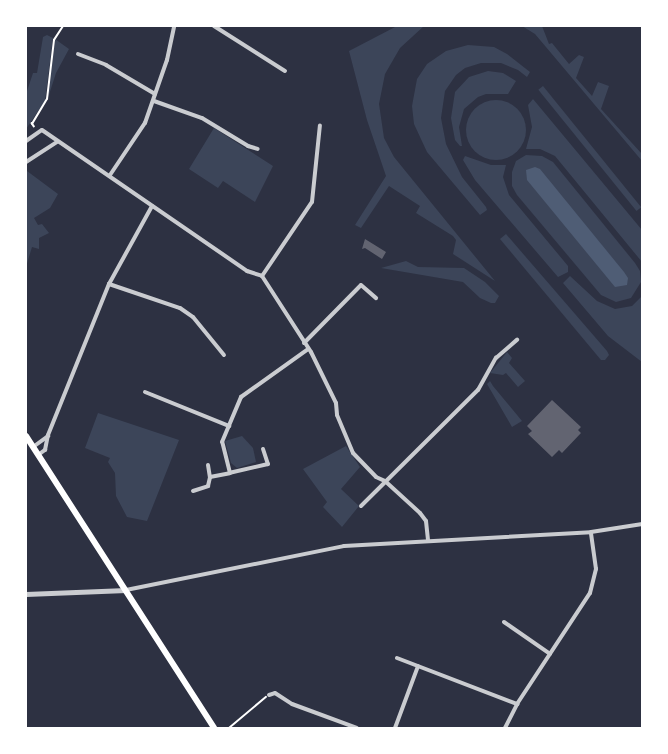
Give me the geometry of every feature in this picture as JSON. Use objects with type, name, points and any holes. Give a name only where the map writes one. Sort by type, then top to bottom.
[{"type":"main road","points":[[26,436],[214,729]]},
{"type":"street","points":[[110,175],[145,123],[154,101],[174,26]]},
{"type":"street","points":[[214,26],[285,71]]},
{"type":"street","points":[[78,54],[106,65],[155,94]]},
{"type":"street","points":[[154,101],[202,118],[248,146],[258,149]]},
{"type":"street","points":[[262,276],[312,202],[320,125]]},
{"type":"street","points":[[26,141],[42,130],[248,271],[262,276],[308,349],[336,403],[337,415],[353,453],[376,477],[385,481],[420,513],[426,521],[428,540]]},
{"type":"street","points":[[26,162],[58,141]]},
{"type":"street","points":[[38,455],[45,450],[48,435],[109,284],[152,206]]},
{"type":"street","points":[[109,284],[180,308],[193,316],[224,355]]},
{"type":"street","points":[[304,344],[361,285],[375,298]]},
{"type":"street","points":[[361,506],[478,390],[496,358],[517,340]]},
{"type":"street","points":[[230,473],[222,442],[241,397],[308,349]]},
{"type":"street","points":[[145,392],[229,426]]},
{"type":"street","points":[[33,447],[48,435]]},
{"type":"street","points":[[210,477],[268,464],[263,449]]},
{"type":"street","points":[[193,491],[208,486],[210,477],[208,465]]},
{"type":"street","points":[[26,594],[126,590],[321,549],[428,540],[591,532],[642,525]]},
{"type":"street","points":[[505,729],[517,704],[590,593],[596,578],[591,532]]},
{"type":"street","points":[[504,622],[550,654]]},
{"type":"street","points":[[397,658],[517,704]]},
{"type":"street","points":[[395,729],[418,666]]},
{"type":"street","points":[[269,695],[275,693],[292,704],[357,729]]},
{"type":"path","points":[[38,133],[32,124],[47,99],[54,40],[63,26]]},
{"type":"path","points":[[229,729],[269,695]]},
{"type":"shaded area","points":[[397,26],[424,26],[400,48],[385,74],[379,104],[384,138],[394,157],[495,281],[453,254],[456,240],[453,236],[416,213],[420,206],[389,186],[361,228],[355,225],[386,176],[367,120],[349,51]]},
{"type":"shaded area","points":[[522,26],[542,26],[549,44],[552,43],[569,64],[579,55],[584,57],[576,78],[592,96],[598,82],[609,86],[601,109],[642,154],[642,161],[535,34]]},
{"type":"shaded area","points":[[47,35],[53,38],[45,101],[26,129],[26,94],[33,73],[37,73],[43,37]]},
{"type":"shaded area","points":[[55,39],[69,49],[56,73],[48,98]]},
{"type":"shaded area","points":[[468,45],[494,47],[530,72],[527,77],[518,70],[501,63],[481,63],[465,68],[456,75],[445,91],[441,118],[446,144],[462,177],[486,207],[487,210],[480,215],[427,152],[414,124],[412,106],[417,79],[427,64],[446,51]]},
{"type":"shaded area","points":[[488,71],[503,73],[516,81],[508,94],[486,94],[478,97],[464,109],[459,127],[462,146],[460,146],[455,140],[451,118],[455,92],[469,77]]},
{"type":"shaded area","points":[[543,86],[641,207],[637,211],[538,90]]},
{"type":"shaded area","points":[[533,99],[642,230],[642,262],[555,156],[540,149],[526,149],[532,127],[528,105]]},
{"type":"shaded area","points":[[496,100],[517,109],[526,130],[517,151],[496,160],[475,151],[466,130],[475,109]]},
{"type":"shaded area","points":[[214,128],[273,166],[255,202],[223,181],[218,188],[189,169]]},
{"type":"shaded area","points":[[526,155],[542,156],[553,162],[635,263],[640,271],[641,282],[631,298],[616,302],[601,295],[517,195],[512,186],[512,172],[516,161]]},
{"type":"shaded area","points":[[465,156],[491,165],[506,165],[503,177],[509,195],[568,266],[568,272],[558,277],[475,180],[463,160]]},
{"type":"shaded area","points":[[535,167],[540,169],[624,272],[628,278],[627,285],[615,287],[527,180],[526,170]]},
{"type":"shaded area","points":[[27,171],[58,194],[50,208],[34,218],[38,225],[42,224],[49,233],[39,238],[39,249],[32,247],[26,267]]},
{"type":"shaded area","points":[[506,234],[607,351],[609,355],[605,360],[601,360],[500,239]]},
{"type":"shaded area","points":[[406,261],[418,267],[464,268],[485,282],[499,296],[495,303],[491,303],[480,298],[463,282],[381,268]]},
{"type":"shaded area","points":[[570,276],[597,301],[615,309],[632,306],[642,296],[642,362],[608,336],[563,283]]},
{"type":"shaded area","points":[[507,352],[512,358],[509,363],[525,381],[518,387],[506,373],[503,375],[490,373]]},
{"type":"shaded area","points":[[490,381],[522,421],[512,427],[487,384]]},
{"type":"shaded area","points":[[98,413],[179,440],[147,521],[127,517],[116,496],[115,473],[108,462],[110,458],[85,448]]},
{"type":"shaded area","points":[[242,436],[253,448],[256,462],[237,468],[231,463],[225,441]]},
{"type":"shaded area","points":[[346,446],[360,467],[341,489],[359,506],[342,527],[323,507],[327,502],[303,469]]},
{"type":"building","points":[[365,239],[386,252],[382,259],[365,248],[362,249]]},
{"type":"building","points":[[552,400],[581,427],[578,430],[581,433],[562,453],[559,450],[552,457],[528,434],[532,431],[527,426]]}]
